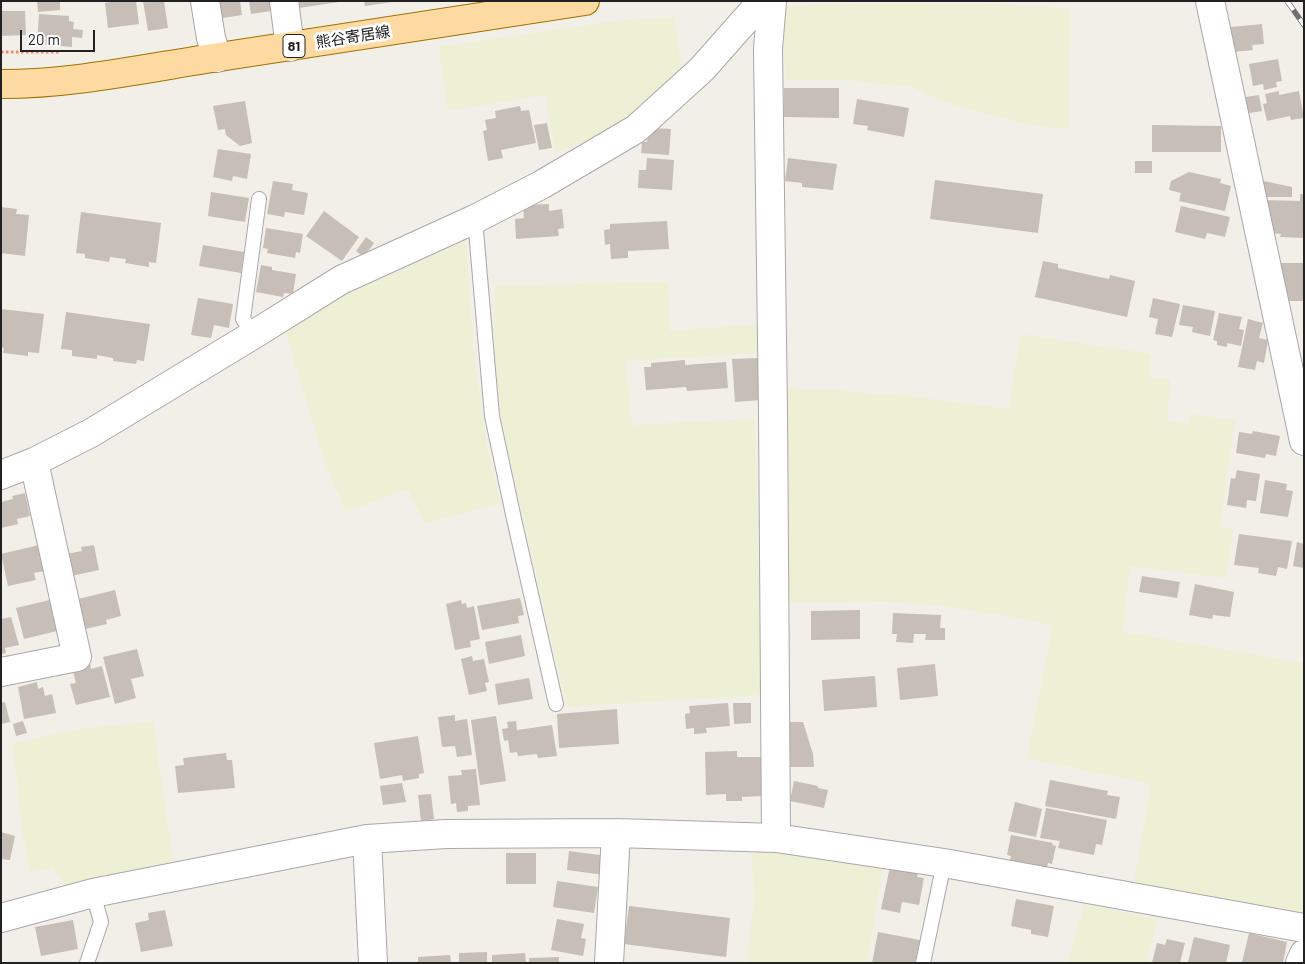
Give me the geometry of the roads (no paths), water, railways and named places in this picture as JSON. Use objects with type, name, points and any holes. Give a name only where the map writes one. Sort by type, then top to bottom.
[{"type":"main road","name":"熊谷寄居線","points":[[1,84],[29,84],[98,78],[585,1]]},
{"type":"street","points":[[205,1],[211,38],[217,58]]},
{"type":"street","points":[[284,1],[290,47]]},
{"type":"street","points":[[1,475],[34,462],[91,433],[341,280],[475,219],[541,185],[636,129],[702,69],[760,1]]},
{"type":"street","points":[[772,1],[768,50],[776,838]]},
{"type":"street","points":[[1210,1],[1304,441]]},
{"type":"street","points":[[1,672],[77,657],[34,462]]},
{"type":"street","points":[[609,963],[616,833]]},
{"type":"street","points":[[1,918],[93,893],[366,839],[446,834],[616,833],[776,838],[944,863],[1304,928]]},
{"type":"street","points":[[366,839],[373,963]]},
{"type":"street","points":[[1300,963],[1304,954]]},
{"type":"lane","points":[[253,335],[243,319],[259,199]]},
{"type":"lane","points":[[475,219],[492,416],[556,704]]},
{"type":"lane","points":[[923,963],[944,863]]},
{"type":"lane","points":[[87,963],[101,922],[93,893]]},
{"type":"railway","points":[[1287,1],[1304,25]]}]
